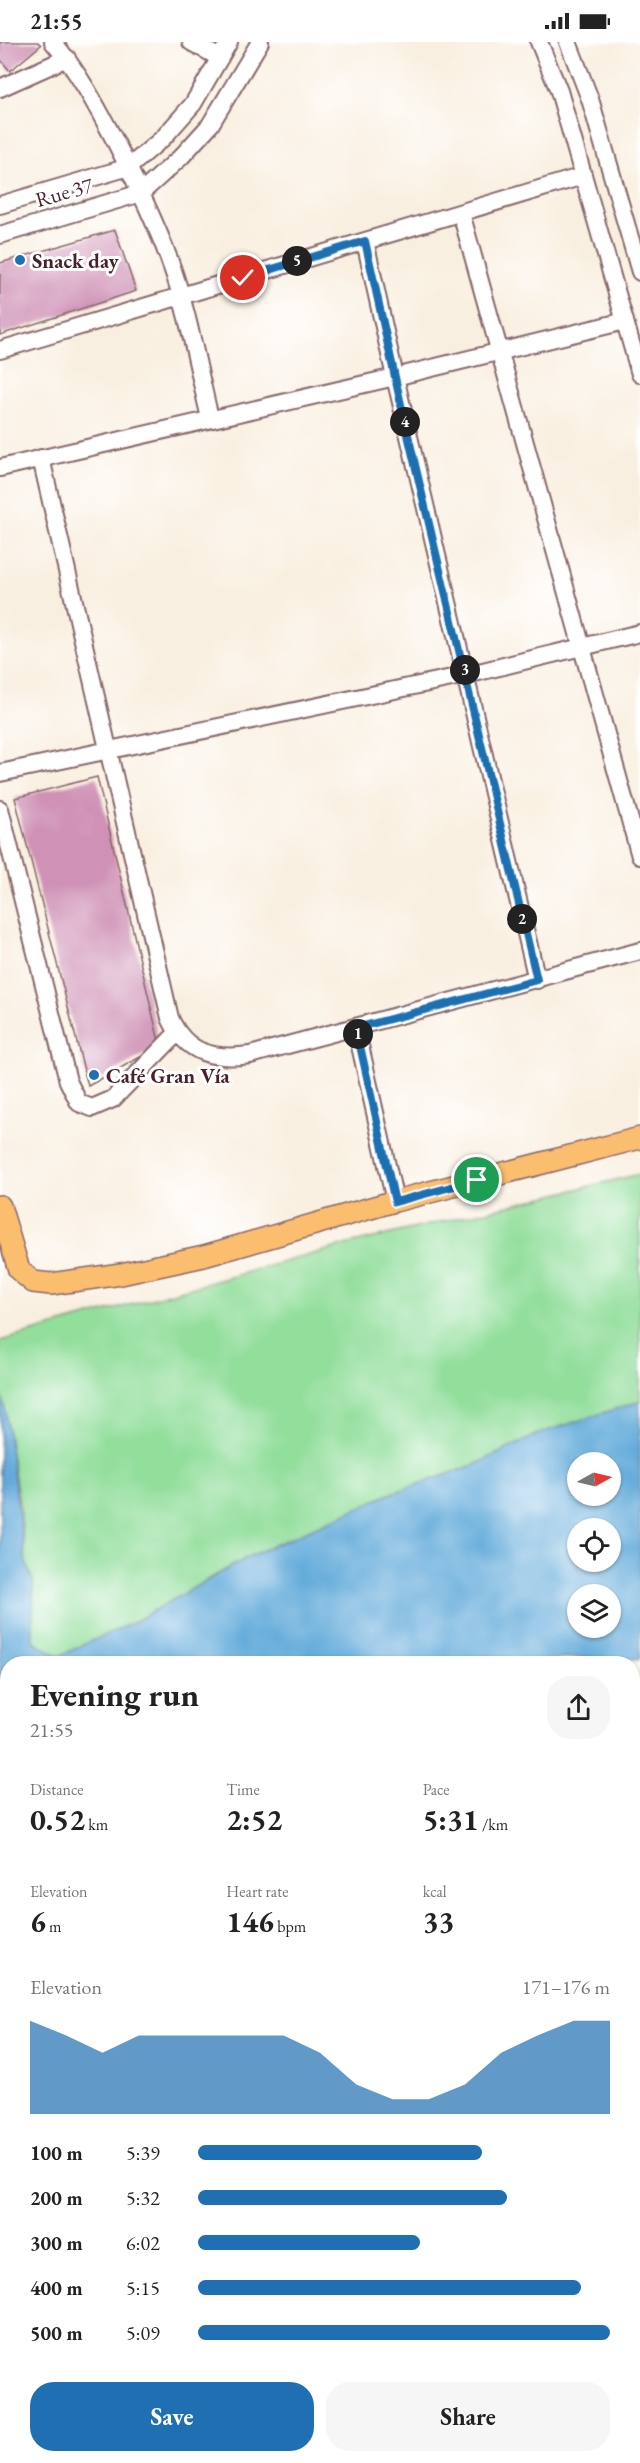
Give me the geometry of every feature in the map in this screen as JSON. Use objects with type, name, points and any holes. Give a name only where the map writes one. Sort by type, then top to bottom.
[{"type":"main road","points":[[2,1215],[19,1270],[33,1282],[51,1284],[176,1263],[395,1202],[640,1138]]},
{"type":"street","points":[[53,42],[67,58],[129,167],[169,259],[181,296],[210,418]]},
{"type":"street","points":[[191,42],[220,58]]},
{"type":"street","points":[[129,167],[179,122],[204,88],[229,42]]},
{"type":"street","points":[[141,193],[181,157],[210,125],[224,107],[260,42]]},
{"type":"street","points":[[539,42],[559,91],[640,374]]},
{"type":"street","points":[[568,42],[590,99],[637,253],[640,272]]},
{"type":"street","points":[[0,88],[67,58]]},
{"type":"street","name":"Rue 37","points":[[0,205],[129,167]]},
{"type":"street","points":[[0,350],[583,176]]},
{"type":"street","name":"Rue 37","points":[[0,235],[141,193]]},
{"type":"street","points":[[461,213],[640,856]]},
{"type":"street","points":[[365,241],[537,980]]},
{"type":"street","points":[[607,259],[637,253]]},
{"type":"street","points":[[0,468],[395,377],[625,321]]},
{"type":"street","points":[[41,458],[170,1018],[185,1043],[197,1050],[237,1057],[356,1028],[640,951]]},
{"type":"street","points":[[0,773],[466,675],[640,633]]},
{"type":"street","points":[[0,808],[68,1081],[79,1103],[92,1108],[113,1099],[177,1033]]},
{"type":"street","points":[[356,1028],[395,1202]]},
{"type":"green space","points":[[640,1174],[640,1401],[541,1433],[474,1465],[387,1495],[248,1557],[136,1621],[59,1656],[33,1641],[33,1582],[25,1560],[20,1508],[0,1387],[0,1341],[345,1245]]},
{"type":"water","points":[[0,1390],[5,1409],[25,1560],[33,1582],[33,1641],[59,1656],[0,1656]]},
{"type":"water","points":[[640,1401],[640,1656],[59,1656],[136,1621],[248,1557],[387,1495],[474,1465],[541,1433]]},
{"type":"building","points":[[0,42],[38,42],[41,45],[10,71],[0,59]]},
{"type":"building","points":[[115,230],[136,291],[0,335],[0,263]]},
{"type":"building","points":[[97,777],[160,1046],[88,1086],[15,798]]},
{"type":"place","name":"Snack day","points":[[20,260]]},
{"type":"place","name":"Café Gran Vía","points":[[94,1075]]},
{"type":"route","points":[[243,278],[365,241],[404,418],[537,980],[356,1028],[395,1202],[477,1180]]}]
